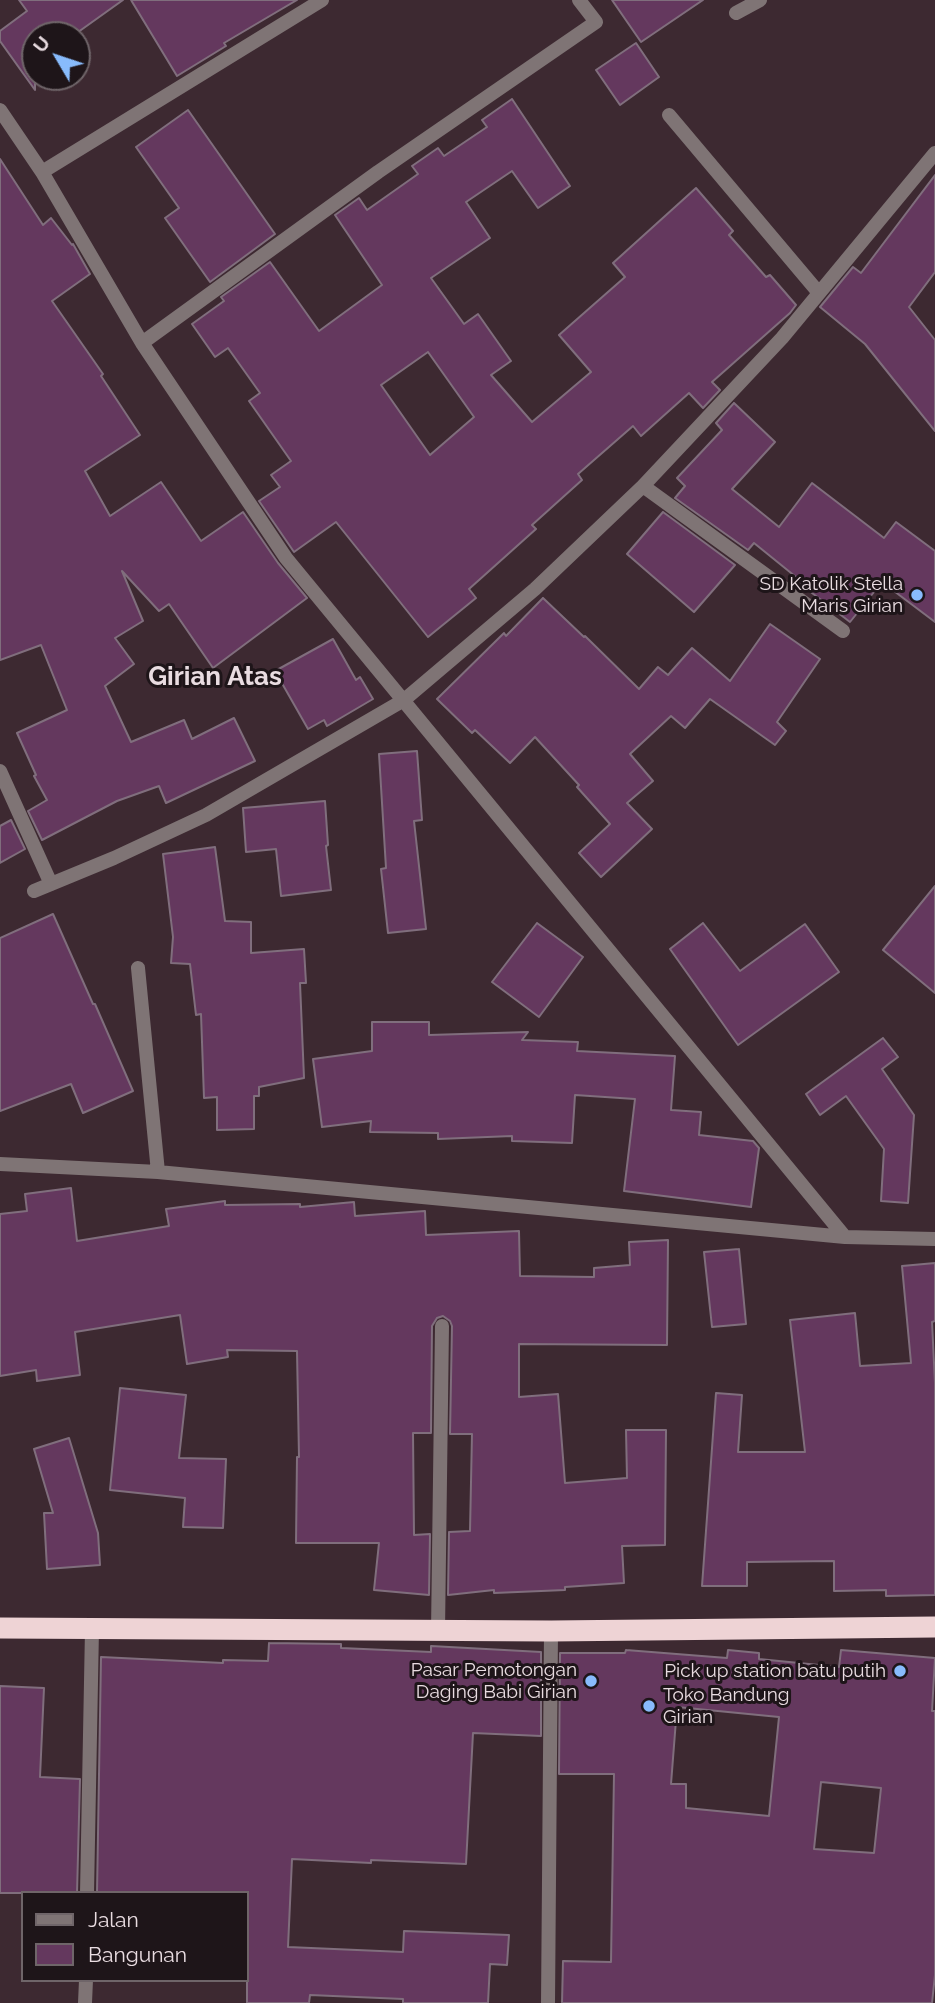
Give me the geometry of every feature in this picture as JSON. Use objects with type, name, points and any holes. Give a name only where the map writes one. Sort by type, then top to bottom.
[{"type":"highway","points":[[0,1628],[551,1631],[935,1628]]},
{"type":"street","points":[[41,172],[322,0]]},
{"type":"street","points":[[142,344],[378,172],[596,22],[579,0]]},
{"type":"street","points":[[736,13],[760,0]]},
{"type":"street","points":[[0,110],[41,172],[142,344],[286,558],[845,1237]]},
{"type":"street","points":[[669,116],[819,293]]},
{"type":"street","points":[[34,891],[114,858],[206,815],[404,701],[535,589],[643,486],[782,338],[935,153]]},
{"type":"street","points":[[643,486],[843,631]]},
{"type":"street","points":[[0,771],[51,884]]},
{"type":"street","points":[[138,968],[158,1172]]},
{"type":"street","points":[[0,1164],[158,1172],[845,1237],[935,1239]]},
{"type":"street","points":[[438,1631],[442,1326]]},
{"type":"street","points":[[87,1891],[92,1629]]},
{"type":"street","points":[[548,2003],[551,1631]]},
{"type":"street","points":[[85,2003],[86,1982]]},
{"type":"building","points":[[19,0],[123,0],[91,23],[21,21],[21,70],[0,41],[0,31],[27,11]]},
{"type":"building","points":[[131,0],[297,0],[224,43],[226,46],[177,76]]},
{"type":"building","points":[[612,0],[703,0],[641,42]]},
{"type":"building","points":[[636,43],[659,77],[620,105],[596,70]]},
{"type":"building","points":[[512,99],[570,186],[538,208],[512,171],[466,202],[490,238],[431,278],[464,324],[478,314],[511,361],[491,375],[532,422],[591,372],[559,335],[625,277],[613,263],[696,188],[733,231],[729,235],[766,277],[770,275],[796,305],[712,382],[720,390],[703,408],[689,393],[641,436],[633,426],[578,474],[582,480],[532,525],[536,529],[469,589],[476,598],[428,637],[336,522],[294,552],[259,501],[280,487],[271,475],[291,461],[249,401],[260,393],[228,348],[215,357],[192,324],[224,301],[221,297],[270,262],[319,331],[382,285],[335,215],[359,198],[367,210],[418,174],[412,166],[438,148],[444,156],[487,127],[482,120]],"holes":[[[428,352],[474,417],[430,455],[381,385]]]},
{"type":"building","points":[[188,110],[275,234],[210,282],[165,218],[179,208],[136,147]]},
{"type":"building","points":[[0,159],[43,225],[51,218],[73,244],[90,274],[52,301],[103,374],[101,376],[140,435],[85,471],[110,516],[161,482],[201,541],[243,512],[278,563],[307,598],[213,668],[169,604],[159,611],[122,571],[143,621],[115,638],[134,664],[105,686],[131,742],[184,720],[192,739],[234,718],[255,761],[166,803],[159,786],[117,801],[42,840],[28,811],[47,800],[17,733],[67,710],[41,645],[0,660]]},
{"type":"building","points":[[935,175],[935,272],[909,307],[935,340],[935,431],[865,344],[820,307],[853,267],[861,273]]},
{"type":"building","points":[[734,403],[775,442],[732,489],[779,527],[812,483],[884,538],[896,522],[935,551],[935,622],[882,582],[850,622],[795,580],[796,577],[754,543],[748,550],[675,498],[685,486],[677,478],[722,430],[716,423]]},
{"type":"building","points":[[663,512],[735,565],[694,612],[627,554]]},
{"type":"building","points":[[543,598],[639,689],[658,667],[668,675],[692,648],[730,681],[770,624],[820,659],[777,722],[786,731],[775,745],[710,699],[685,728],[671,716],[630,754],[653,781],[627,803],[652,829],[601,877],[579,853],[610,824],[535,737],[510,763],[475,730],[472,733],[437,699]]},
{"type":"building","points":[[333,639],[356,680],[360,677],[373,699],[327,726],[324,720],[308,729],[275,671]]},
{"type":"building","points":[[417,751],[422,820],[414,821],[426,929],[388,933],[381,869],[386,868],[379,754]]},
{"type":"building","points":[[325,801],[331,890],[281,896],[276,849],[246,852],[243,808]]},
{"type":"building","points":[[11,820],[25,849],[0,863],[0,826]]},
{"type":"building","points":[[215,847],[225,921],[251,922],[251,953],[304,949],[306,983],[300,983],[304,1078],[259,1087],[259,1096],[254,1096],[254,1129],[217,1130],[217,1097],[204,1098],[201,1014],[196,1015],[190,964],[171,963],[173,937],[163,854]]},
{"type":"building","points":[[935,886],[935,993],[883,950]]},
{"type":"building","points":[[53,914],[133,1091],[83,1113],[71,1084],[0,1111],[0,938]]},
{"type":"building","points":[[537,923],[583,957],[539,1017],[492,982]]},
{"type":"building","points":[[703,923],[740,971],[805,924],[839,972],[738,1045],[670,949]]},
{"type":"building","points":[[372,1022],[429,1022],[429,1035],[528,1032],[522,1040],[578,1042],[577,1051],[675,1056],[671,1110],[701,1112],[699,1135],[753,1141],[759,1148],[751,1207],[624,1191],[635,1099],[575,1095],[572,1143],[512,1141],[512,1136],[438,1139],[438,1133],[370,1132],[371,1121],[322,1127],[313,1059],[372,1051]]},
{"type":"building","points":[[883,1038],[898,1057],[882,1069],[914,1115],[908,1203],[881,1201],[884,1149],[846,1096],[820,1115],[806,1094]]},
{"type":"building","points":[[71,1188],[77,1241],[169,1226],[166,1209],[225,1201],[225,1205],[300,1204],[300,1207],[354,1202],[355,1216],[425,1211],[426,1235],[519,1231],[520,1276],[594,1277],[594,1268],[630,1265],[629,1242],[668,1240],[667,1345],[519,1344],[519,1397],[558,1394],[565,1483],[627,1478],[626,1430],[666,1430],[665,1545],[622,1546],[624,1583],[565,1587],[565,1590],[494,1593],[494,1590],[448,1595],[449,1532],[470,1531],[472,1434],[450,1434],[452,1326],[443,1316],[437,1318],[432,1326],[431,1433],[413,1433],[414,1535],[430,1534],[429,1595],[374,1590],[379,1543],[296,1543],[299,1457],[297,1351],[227,1350],[228,1357],[187,1364],[180,1315],[75,1332],[80,1375],[37,1381],[36,1370],[0,1376],[0,1214],[27,1211],[25,1194]]},
{"type":"building","points":[[739,1249],[746,1324],[712,1327],[704,1252]]},
{"type":"building","points":[[935,1263],[935,1321],[932,1322],[935,1383],[935,1595],[886,1596],[886,1590],[834,1591],[834,1561],[747,1562],[747,1586],[702,1586],[716,1393],[742,1395],[738,1452],[805,1452],[790,1320],[855,1313],[860,1366],[911,1363],[902,1266]]},
{"type":"building","points":[[120,1388],[186,1395],[179,1458],[226,1459],[223,1528],[183,1527],[185,1498],[110,1490]]},
{"type":"building","points":[[69,1438],[98,1533],[100,1565],[47,1569],[44,1513],[53,1513],[34,1449]]},
{"type":"building","points":[[269,1643],[341,1644],[341,1648],[431,1652],[431,1646],[541,1652],[541,1736],[473,1733],[466,1864],[292,1859],[288,1947],[403,1952],[404,1931],[509,1935],[507,1965],[490,1964],[488,2003],[403,2003],[403,1999],[310,1995],[309,2003],[247,2003],[248,1891],[97,1891],[101,1657],[223,1663],[223,1660],[268,1661]]},
{"type":"building","points":[[626,1650],[727,1658],[728,1650],[759,1653],[759,1659],[839,1667],[841,1650],[935,1658],[932,1711],[935,1711],[935,1975],[932,2003],[562,2003],[563,1961],[611,1962],[614,1774],[559,1774],[560,1653],[625,1653]],"holes":[[[677,1707],[779,1717],[769,1816],[686,1808],[686,1784],[671,1784]],[[821,1782],[881,1788],[874,1853],[814,1849]]]},
{"type":"building","points":[[0,1686],[44,1688],[40,1777],[80,1779],[77,1891],[0,1893]]},
{"type":"place","name":"SD Katolik Stella Maris Girian","points":[[917,595]]},
{"type":"place","name":"Pick up station batu putih","points":[[900,1671]]},
{"type":"place","name":"Pasar Pemotongan Daging Babi Girian","points":[[591,1681]]},
{"type":"place","name":"Toko Bandung Girian","points":[[649,1706]]},
{"type":"district","name":"Girian Atas","points":[[215,677]]}]
